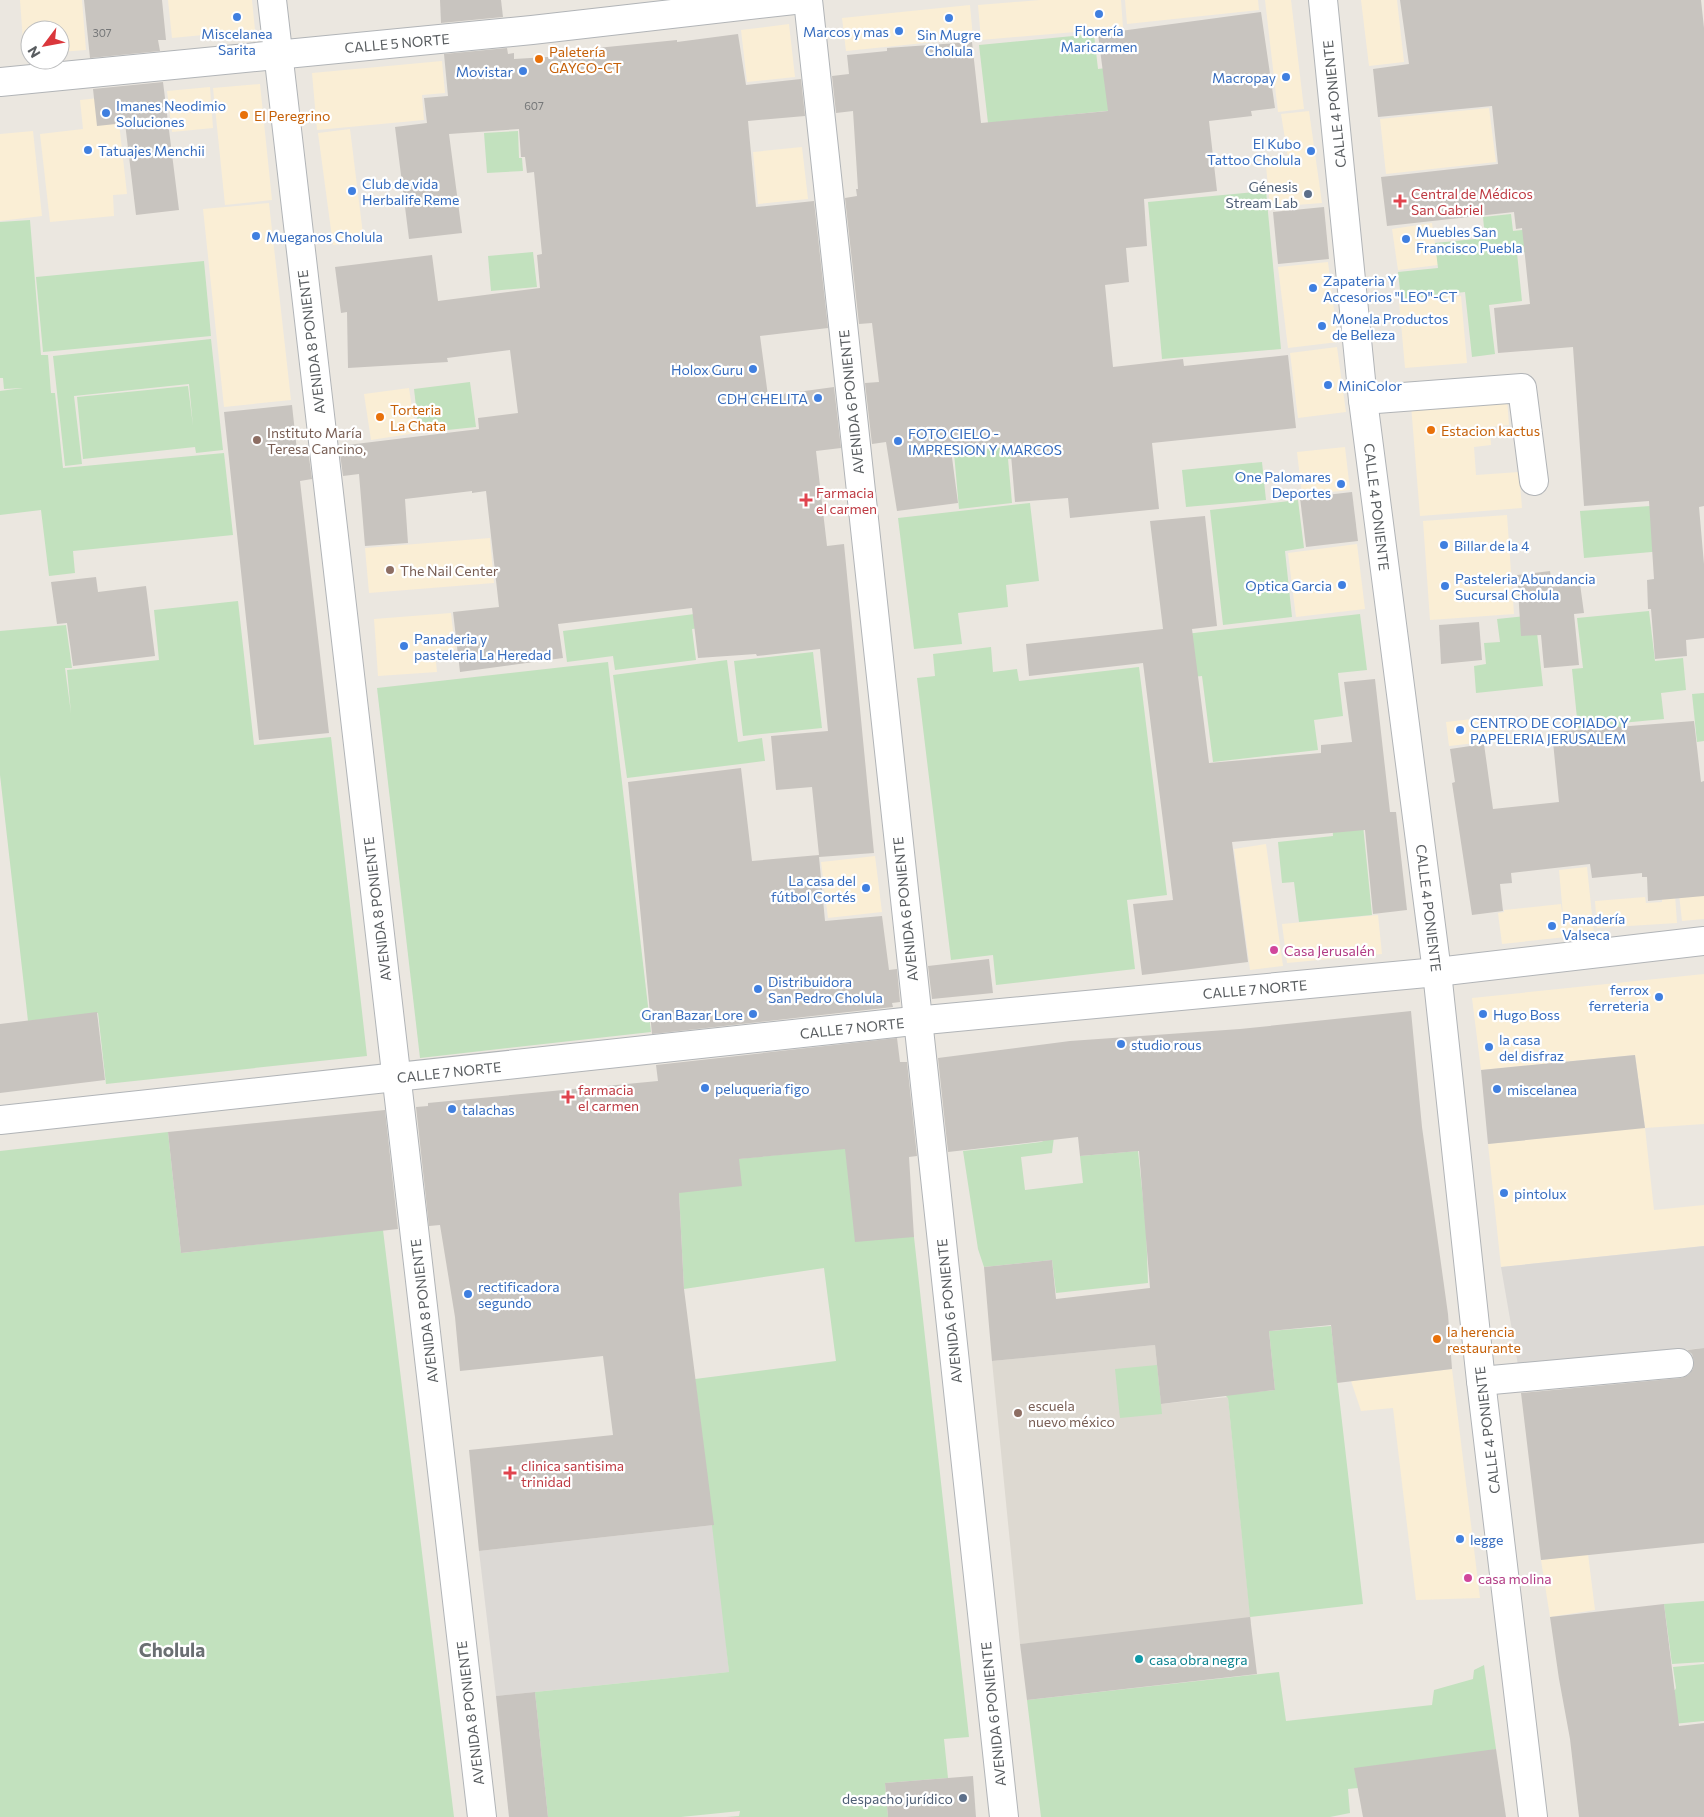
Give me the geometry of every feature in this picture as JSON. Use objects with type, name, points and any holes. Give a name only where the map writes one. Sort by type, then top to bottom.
[{"type":"street","name":"AVENIDA 8 PONIENTE","points":[[272,0],[482,1817]]},
{"type":"street","name":"CALLE 5 NORTE","points":[[0,82],[532,30],[794,0]]},
{"type":"street","name":"AVENIDA 6 PONIENTE","points":[[808,0],[1004,1817]]},
{"type":"street","name":"CALLE 4 PONIENTE","points":[[1324,0],[1363,400],[1437,972],[1481,1381],[1532,1817]]},
{"type":"street","points":[[1363,400],[1522,388],[1534,481]]},
{"type":"street","name":"CALLE 7 NORTE","points":[[0,1120],[917,1021],[1437,972],[1704,941]]},
{"type":"street","points":[[1481,1381],[1679,1363]]},
{"type":"shaded area","points":[[20,0],[82,0],[86,50],[70,51],[70,20],[21,20]]},
{"type":"shaded area","points":[[168,0],[252,0],[255,30],[172,38]]},
{"type":"shaded area","points":[[1040,0],[1121,0],[1123,28],[981,40],[978,5]]},
{"type":"shaded area","points":[[1125,0],[1258,0],[1259,10],[1127,24]]},
{"type":"shaded area","points":[[1265,0],[1291,0],[1304,109],[1278,112]]},
{"type":"shaded area","points":[[1361,0],[1397,0],[1404,62],[1369,66]]},
{"type":"shaded area","points":[[970,5],[973,38],[846,51],[842,18]]},
{"type":"shaded area","points":[[789,24],[795,77],[747,82],[741,30]]},
{"type":"shaded area","points":[[442,61],[445,93],[422,95],[424,120],[317,130],[312,73]]},
{"type":"shaded area","points":[[260,84],[272,200],[225,205],[213,88]]},
{"type":"shaded area","points":[[210,87],[213,128],[172,132],[167,91]]},
{"type":"shaded area","points":[[116,96],[127,194],[113,195],[114,216],[50,222],[40,134],[83,129],[80,100]]},
{"type":"shaded area","points":[[1489,108],[1496,162],[1386,174],[1380,119]]},
{"type":"shaded area","points":[[1309,111],[1322,203],[1270,207],[1266,166],[1289,164],[1281,114]]},
{"type":"shaded area","points":[[350,129],[364,242],[333,245],[318,133]]},
{"type":"shaded area","points":[[33,131],[42,216],[0,221],[0,134]]},
{"type":"shaded area","points":[[802,147],[808,199],[758,204],[753,152]]},
{"type":"shaded area","points":[[269,203],[291,400],[224,407],[203,209]]},
{"type":"shaded area","points":[[1432,223],[1438,265],[1398,270],[1392,229]]},
{"type":"shaded area","points":[[1328,262],[1338,342],[1288,348],[1278,267]]},
{"type":"shaded area","points":[[1461,296],[1467,363],[1405,368],[1399,301]]},
{"type":"shaded area","points":[[1337,347],[1346,412],[1298,418],[1290,353]]},
{"type":"shaded area","points":[[409,388],[416,433],[371,440],[364,394]]},
{"type":"shaded area","points":[[1507,398],[1509,425],[1490,427],[1491,445],[1474,447],[1476,475],[1519,472],[1522,508],[1420,516],[1411,405]]},
{"type":"shaded area","points":[[1345,447],[1350,490],[1302,495],[1297,452]]},
{"type":"shaded area","points":[[1507,515],[1514,614],[1430,620],[1423,521]]},
{"type":"shaded area","points":[[490,538],[494,583],[369,593],[365,548]]},
{"type":"shaded area","points":[[1357,544],[1365,609],[1296,617],[1288,553]]},
{"type":"shaded area","points":[[451,613],[455,649],[435,651],[437,672],[378,676],[374,619]]},
{"type":"shaded area","points":[[1499,716],[1502,740],[1449,746],[1446,722]]},
{"type":"shaded area","points":[[1704,828],[1704,919],[1682,921],[1672,832]]},
{"type":"shaded area","points":[[1266,844],[1283,966],[1250,970],[1234,849]]},
{"type":"shaded area","points":[[875,856],[882,912],[828,918],[821,862]]},
{"type":"shaded area","points":[[1587,867],[1594,934],[1502,944],[1498,913],[1504,912],[1504,910],[1561,904],[1564,926],[1559,870]]},
{"type":"shaded area","points":[[1675,895],[1677,923],[1597,928],[1595,901],[1645,897],[1646,903],[1662,902],[1662,896]]},
{"type":"shaded area","points":[[1378,915],[1382,954],[1287,963],[1282,924]]},
{"type":"shaded area","points":[[1704,974],[1704,1124],[1645,1128],[1654,1210],[1704,1205],[1704,1246],[1501,1267],[1488,1144],[1645,1127],[1635,1055],[1481,1070],[1472,998]]},
{"type":"shaded area","points":[[1704,1246],[1704,1348],[1518,1365],[1501,1267]]},
{"type":"shaded area","points":[[1155,1345],[1161,1404],[1228,1397],[1251,1623],[1020,1644],[992,1361]]},
{"type":"shaded area","points":[[1452,1369],[1480,1598],[1416,1600],[1393,1408],[1361,1411],[1351,1381]]},
{"type":"shaded area","points":[[714,1525],[729,1672],[496,1696],[479,1551]]},
{"type":"shaded area","points":[[1588,1554],[1595,1610],[1550,1617],[1541,1560]]},
{"type":"green space","points":[[1094,34],[1098,69],[1131,65],[1135,108],[988,123],[979,45]]},
{"type":"green space","points":[[518,131],[519,158],[522,158],[523,171],[487,173],[484,133]]},
{"type":"green space","points":[[1266,191],[1281,349],[1162,359],[1148,202]]},
{"type":"green space","points":[[1511,214],[1513,231],[1614,220],[1617,243],[1517,253],[1522,301],[1489,305],[1495,354],[1472,357],[1465,292],[1401,299],[1398,272],[1438,268],[1435,243],[1485,238],[1483,217]]},
{"type":"green space","points":[[30,220],[41,355],[48,355],[51,393],[55,393],[63,468],[224,453],[233,535],[73,551],[75,573],[49,576],[41,510],[0,515],[0,391],[23,388],[4,389],[3,378],[0,378],[0,222]]},
{"type":"green space","points":[[533,252],[537,287],[491,291],[488,256]]},
{"type":"green space","points":[[204,261],[211,336],[43,352],[36,277]]},
{"type":"green space","points":[[211,339],[223,450],[196,453],[195,447],[83,459],[77,397],[188,386],[193,426],[189,384],[74,396],[82,464],[65,466],[53,356]]},
{"type":"green space","points":[[470,382],[476,427],[419,433],[414,389]]},
{"type":"green space","points":[[970,422],[972,450],[1022,446],[1041,457],[1008,459],[1012,503],[959,509],[954,453],[950,453],[947,424]]},
{"type":"green space","points":[[1262,462],[1266,500],[1186,507],[1182,470]]},
{"type":"green space","points":[[1298,500],[1304,548],[1285,551],[1292,617],[1223,625],[1210,510]]},
{"type":"green space","points":[[1030,503],[1039,581],[1006,585],[1008,607],[958,613],[962,644],[914,649],[898,518]]},
{"type":"green space","points":[[1664,505],[1674,550],[1584,558],[1580,511]]},
{"type":"green space","points":[[818,598],[820,614],[692,629],[696,660],[615,670],[613,656],[567,662],[563,631]]},
{"type":"green space","points":[[238,601],[254,745],[331,737],[367,1056],[106,1084],[98,1013],[28,1021],[0,775],[0,631],[66,625],[72,668],[65,668],[71,713],[67,670],[159,660],[154,610]]},
{"type":"green space","points":[[1649,611],[1655,661],[1683,658],[1686,690],[1661,693],[1664,719],[1621,723],[1624,753],[1605,755],[1602,726],[1578,728],[1572,669],[1583,668],[1577,618]]},
{"type":"green space","points":[[1360,614],[1367,670],[1338,673],[1343,716],[1314,720],[1318,750],[1213,762],[1202,676],[1147,682],[1142,639]]},
{"type":"green space","points":[[1535,615],[1543,686],[1476,693],[1474,666],[1486,664],[1484,643],[1500,642],[1497,619]]},
{"type":"green space","points":[[991,647],[993,672],[1017,669],[1019,681],[1139,667],[1167,895],[1127,900],[1135,969],[996,985],[993,955],[951,960],[917,678],[935,676],[933,654]]},
{"type":"green space","points":[[813,652],[822,728],[743,736],[734,661]]},
{"type":"green space","points":[[727,660],[738,742],[762,738],[765,761],[627,778],[613,675]]},
{"type":"green space","points":[[608,662],[651,1032],[420,1058],[377,688]]},
{"type":"green space","points":[[1704,693],[1704,741],[1697,742],[1692,694]]},
{"type":"green space","points":[[1362,815],[1372,915],[1299,922],[1294,882],[1282,883],[1278,842],[1333,836],[1332,818]]},
{"type":"green space","points":[[168,1132],[181,1253],[383,1230],[454,1817],[0,1817],[0,1151]]},
{"type":"green space","points":[[1054,1137],[1052,1153],[1021,1157],[1025,1190],[1083,1183],[1080,1156],[1138,1151],[1146,1227],[1148,1283],[1056,1293],[1052,1260],[984,1267],[978,1249],[963,1151],[1041,1142]]},
{"type":"green space","points":[[845,1148],[914,1237],[969,1737],[944,1739],[948,1778],[885,1783],[888,1817],[726,1817],[739,1816],[740,1811],[681,1817],[548,1817],[535,1692],[729,1672],[695,1379],[836,1361],[824,1268],[684,1289],[679,1193],[738,1159]]},
{"type":"green space","points":[[1331,1326],[1363,1604],[1250,1617],[1228,1398],[1225,1395],[1275,1390],[1269,1331]]},
{"type":"green space","points":[[1157,1365],[1162,1414],[1120,1418],[1115,1369]]},
{"type":"green space","points":[[1704,1601],[1704,1662],[1672,1664],[1664,1604]]},
{"type":"green space","points":[[1704,1664],[1704,1721],[1642,1727],[1663,1689],[1675,1690],[1673,1667]]},
{"type":"green space","points":[[1484,1665],[1496,1749],[1358,1788],[1348,1789],[1350,1813],[1330,1817],[1041,1817],[1027,1700],[1279,1672],[1286,1721],[1432,1705],[1434,1690],[1473,1679],[1474,1670]]},
{"type":"building","points":[[84,0],[162,0],[166,40],[158,40],[160,51],[90,58]]},
{"type":"building","points":[[440,0],[501,0],[503,17],[441,23]]},
{"type":"building","points":[[1400,0],[1701,0],[1704,28],[1704,506],[1699,507],[1704,564],[1704,638],[1686,640],[1687,656],[1655,659],[1651,609],[1648,609],[1647,580],[1654,579],[1649,501],[1584,506],[1573,347],[1498,353],[1494,308],[1530,304],[1522,228],[1516,229],[1514,212],[1387,226],[1381,177],[1498,164],[1492,106],[1378,117],[1373,69],[1409,64]]},
{"type":"building","points":[[1261,12],[1275,108],[1251,111],[1252,116],[1209,121],[1217,191],[1144,199],[1147,246],[1126,248],[1129,282],[1105,285],[1113,367],[1183,359],[1184,366],[1288,355],[1296,428],[1152,443],[1159,509],[1070,518],[1068,498],[1015,502],[1010,443],[951,450],[958,503],[897,511],[886,442],[872,444],[865,383],[879,382],[872,323],[859,324],[845,198],[857,196],[856,189],[858,189],[853,111],[836,113],[832,76],[849,74],[847,55],[887,51],[887,48],[972,42],[981,123],[1108,111],[1098,34]]},
{"type":"building","points":[[738,34],[746,85],[801,79],[805,116],[748,121],[756,207],[814,201],[828,328],[760,336],[768,396],[834,387],[841,448],[816,451],[827,546],[844,544],[874,853],[819,857],[825,921],[882,916],[889,970],[897,969],[900,1002],[892,1003],[893,1007],[652,1034],[628,782],[741,768],[752,861],[819,855],[812,787],[776,790],[771,736],[828,731],[820,649],[757,656],[756,654],[698,658],[692,608],[558,624],[563,658],[460,672],[453,612],[499,607],[486,491],[405,499],[408,543],[365,546],[359,474],[343,476],[339,446],[479,429],[478,418],[518,413],[510,350],[447,358],[448,362],[348,368],[347,312],[341,313],[335,267],[432,255],[438,301],[540,288],[537,255],[542,254],[534,172],[527,173],[525,157],[521,157],[519,129],[449,134],[462,233],[409,239],[395,127],[427,123],[424,98],[448,96],[444,54],[507,48],[508,54],[514,53],[514,59],[597,54],[597,48],[677,40],[677,42]]},
{"type":"building","points":[[163,82],[179,210],[136,215],[125,123],[97,126],[93,89]]},
{"type":"building","points":[[1324,207],[1329,259],[1278,264],[1273,212]]},
{"type":"building","points":[[292,405],[297,451],[308,450],[312,479],[300,481],[329,733],[259,740],[224,412]]},
{"type":"building","points":[[1352,492],[1358,541],[1306,547],[1300,498]]},
{"type":"building","points":[[1205,516],[1217,626],[1192,629],[1209,763],[1321,753],[1321,745],[1352,742],[1344,682],[1375,679],[1390,812],[1396,812],[1407,910],[1373,914],[1365,830],[1232,842],[1248,962],[1142,975],[1133,904],[1173,900],[1143,663],[1029,676],[1026,644],[1163,629],[1150,521]]},
{"type":"building","points":[[1550,571],[1552,587],[1580,584],[1584,613],[1574,614],[1579,665],[1544,668],[1541,635],[1521,636],[1517,575]]},
{"type":"building","points":[[96,577],[98,592],[146,586],[155,656],[73,666],[67,623],[57,624],[51,582]]},
{"type":"building","points":[[1479,622],[1482,660],[1441,664],[1439,625]]},
{"type":"building","points":[[1694,721],[1701,782],[1704,781],[1704,896],[1648,901],[1647,877],[1642,877],[1642,873],[1592,878],[1590,864],[1511,873],[1512,883],[1500,884],[1503,911],[1472,915],[1452,783],[1455,782],[1450,749],[1484,744],[1493,809],[1559,802],[1552,732]]},
{"type":"building","points":[[989,959],[993,993],[932,999],[928,966]]},
{"type":"building","points":[[1411,1011],[1422,1127],[1448,1314],[1452,1369],[1337,1383],[1331,1325],[1269,1331],[1275,1390],[1161,1404],[1155,1345],[992,1361],[984,1267],[1052,1260],[1056,1299],[1150,1288],[1139,1151],[1080,1156],[1078,1137],[948,1152],[938,1058],[1070,1041],[1240,1029]]},
{"type":"building","points":[[97,1012],[105,1080],[0,1093],[0,1024]]},
{"type":"building","points":[[897,1038],[900,1062],[907,1062],[917,1156],[909,1157],[914,1237],[855,1242],[845,1149],[739,1159],[742,1186],[679,1193],[684,1289],[714,1525],[479,1551],[469,1450],[613,1435],[603,1356],[460,1371],[455,1317],[440,1225],[429,1226],[416,1107],[428,1106],[428,1103],[658,1081],[656,1065]]},
{"type":"building","points":[[1635,1055],[1645,1128],[1488,1144],[1481,1070]]},
{"type":"building","points":[[385,1110],[398,1229],[181,1253],[168,1132]]},
{"type":"building","points":[[1704,1348],[1704,1543],[1541,1560],[1521,1393],[1681,1378],[1688,1375],[1693,1369],[1694,1361],[1692,1354],[1687,1350]]},
{"type":"building","points":[[1664,1604],[1679,1726],[1704,1723],[1704,1817],[1579,1817],[1570,1739],[1550,1617]]},
{"type":"building","name":"casa obra negra","points":[[1250,1617],[1257,1674],[1027,1700],[1020,1644]]},
{"type":"building","points":[[535,1692],[548,1817],[509,1817],[496,1696]]},
{"type":"building","points":[[1496,1749],[1506,1817],[1363,1817],[1354,1768]]},
{"type":"building","points":[[973,1776],[976,1817],[888,1817],[885,1783]]},
{"type":"place","name":"Florería Maricarmen","points":[[1099,14]]},
{"type":"place","name":"Miscelanea Sarita","points":[[237,17]]},
{"type":"place","name":"Sin Mugre Cholula","points":[[949,18]]},
{"type":"place","name":"Marcos y mas","points":[[899,31]]},
{"type":"place","name":"Paletería GAYCO-CT","points":[[539,59]]},
{"type":"place","name":"Movistar","points":[[523,71]]},
{"type":"place","name":"Macropay","points":[[1286,77]]},
{"type":"place","name":"Imanes Neodimio Soluciones","points":[[106,113]]},
{"type":"place","name":"El Peregrino","points":[[244,115]]},
{"type":"place","name":"Tatuajes Menchii","points":[[88,150]]},
{"type":"place","name":"El Kubo Tattoo Cholula","points":[[1311,151]]},
{"type":"place","name":"Club de vida Herbalife Reme","points":[[352,191]]},
{"type":"place","name":"Génesis Stream Lab","points":[[1308,194]]},
{"type":"place","name":"Central de Médicos San Gabriel","points":[[1400,201]]},
{"type":"place","name":"Mueganos Cholula","points":[[256,236]]},
{"type":"place","name":"Muebles San Francisco Puebla","points":[[1406,239]]},
{"type":"place","name":"Zapateria Y Accesorios \"LEO\"-CT","points":[[1313,288]]},
{"type":"place","name":"Monela Productos de Belleza","points":[[1322,326]]},
{"type":"place","name":"Holox Guru","points":[[753,369]]},
{"type":"place","name":"MiniColor","points":[[1328,385]]},
{"type":"place","name":"CDH CHELITA","points":[[818,398]]},
{"type":"place","name":"Torteria La Chata","points":[[380,417]]},
{"type":"place","name":"Estacion kactus","points":[[1431,430]]},
{"type":"place","name":"Instituto María Teresa Cancino,","points":[[257,440]]},
{"type":"place","name":"FOTO CIELO - IMPRESION Y MARCOS","points":[[898,441]]},
{"type":"place","name":"One Palomares Deportes","points":[[1341,484]]},
{"type":"place","name":"Farmacia el carmen","points":[[806,500]]},
{"type":"place","name":"Billar de la 4","points":[[1444,545]]},
{"type":"place","name":"The Nail Center","points":[[390,570]]},
{"type":"place","name":"Optica Garcia","points":[[1342,585]]},
{"type":"place","name":"Pasteleria Abundancia Sucursal Cholula","points":[[1445,586]]},
{"type":"place","name":"Panaderia y pasteleria La Heredad","points":[[404,646]]},
{"type":"place","name":"CENTRO DE COPIADO Y PAPELERIA JERUSALEM","points":[[1460,730]]},
{"type":"place","name":"La casa del fútbol Cortés","points":[[866,888]]},
{"type":"place","name":"Panadería Valseca","points":[[1552,926]]},
{"type":"place","name":"Casa Jerusalén","points":[[1274,950]]},
{"type":"place","name":"Distribuidora San Pedro Cholula","points":[[758,989]]},
{"type":"place","name":"ferrox ferreteria","points":[[1659,997]]},
{"type":"place","name":"Gran Bazar Lore","points":[[753,1014]]},
{"type":"place","name":"Hugo Boss","points":[[1483,1014]]},
{"type":"place","name":"studio rous","points":[[1121,1044]]},
{"type":"place","name":"la casa del disfraz","points":[[1489,1047]]},
{"type":"place","name":"peluqueria figo","points":[[705,1088]]},
{"type":"place","name":"miscelanea","points":[[1497,1089]]},
{"type":"place","name":"farmacia el carmen","points":[[568,1097]]},
{"type":"place","name":"talachas","points":[[452,1109]]},
{"type":"place","name":"pintolux","points":[[1504,1193]]},
{"type":"place","name":"rectificadora segundo","points":[[468,1294]]},
{"type":"place","name":"la herencia restaurante","points":[[1437,1339]]},
{"type":"place","name":"escuela nuevo méxico","points":[[1018,1413]]},
{"type":"place","name":"clinica santisima trinidad","points":[[510,1473]]},
{"type":"place","name":"legge","points":[[1460,1539]]},
{"type":"place","name":"casa molina","points":[[1468,1578]]},
{"type":"place","name":"casa obra negra","points":[[1139,1659]]},
{"type":"place","name":"despacho jurídico","points":[[963,1798]]},
{"type":"district","name":"Cholula","points":[[172,1649]]}]
